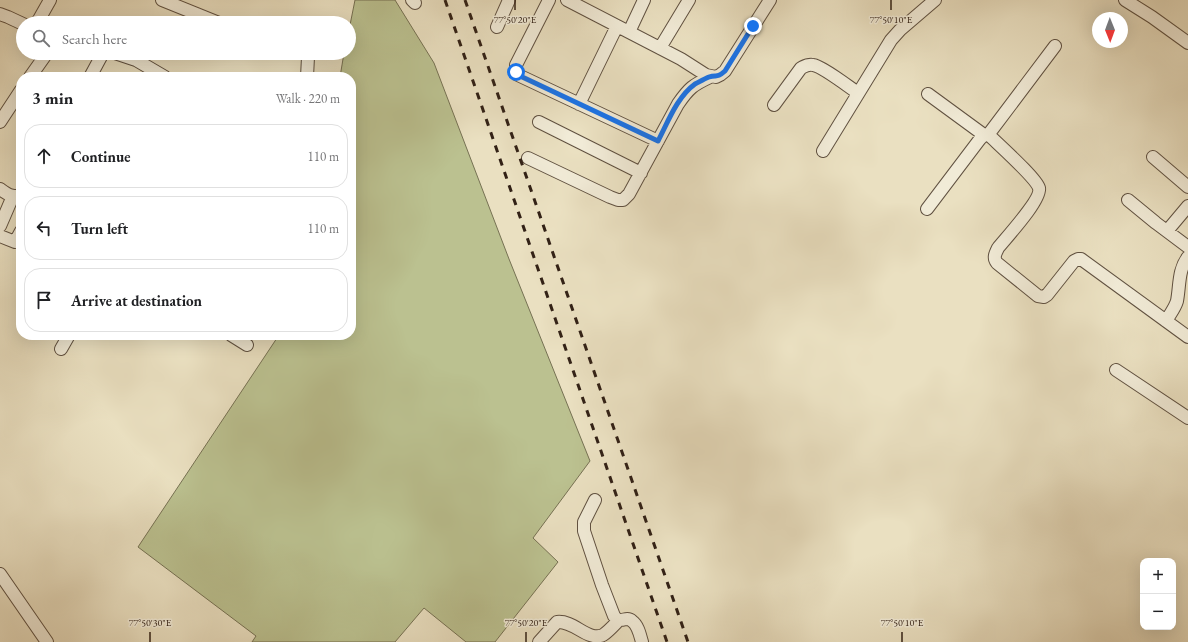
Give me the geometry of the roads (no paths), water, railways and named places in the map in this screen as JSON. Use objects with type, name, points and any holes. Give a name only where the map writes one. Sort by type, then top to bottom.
[{"type":"street","points":[[41,16],[50,0]]},
{"type":"street","points":[[162,0],[202,16]]},
{"type":"street","points":[[497,27],[509,0]]},
{"type":"street","points":[[549,0],[516,65],[516,72],[518,75],[658,141]]},
{"type":"street","points":[[567,0],[660,48],[710,77]]},
{"type":"street","points":[[629,32],[644,0]]},
{"type":"street","points":[[660,48],[689,0]]},
{"type":"street","points":[[528,158],[618,200],[623,200],[627,197],[641,173],[686,92],[696,84],[710,77],[716,77],[725,71],[770,0]]},
{"type":"street","points":[[823,151],[891,40],[900,30],[935,0]]},
{"type":"street","points":[[1125,0],[1188,42]]},
{"type":"street","points":[[0,14],[16,21]]},
{"type":"street","points":[[579,104],[617,26]]},
{"type":"street","points":[[927,209],[980,139],[986,135],[1055,46]]},
{"type":"street","points":[[34,72],[42,60]]},
{"type":"street","points":[[93,72],[99,60]]},
{"type":"street","points":[[136,60],[156,72]]},
{"type":"street","points":[[307,72],[308,60]]},
{"type":"street","points":[[774,105],[801,68],[806,65],[813,65],[820,68],[858,94]]},
{"type":"street","points":[[928,94],[991,137],[1027,172],[1039,189],[1033,205],[998,248],[995,254],[997,263],[1038,296],[1044,297],[1074,261],[1081,259],[1188,337]]},
{"type":"street","points":[[0,122],[16,98]]},
{"type":"street","points":[[539,122],[641,173]]},
{"type":"street","points":[[1154,157],[1188,187]]},
{"type":"street","points":[[0,189],[7,194],[16,195]]},
{"type":"street","points":[[0,226],[16,197]]},
{"type":"street","points":[[1128,200],[1188,247]]},
{"type":"street","points":[[1167,231],[1188,206]]},
{"type":"street","points":[[0,236],[15,242],[16,240]]},
{"type":"street","points":[[1166,320],[1177,302],[1182,268],[1188,257]]},
{"type":"street","points":[[61,348],[66,340]]},
{"type":"street","points":[[240,340],[247,344]]},
{"type":"street","points":[[1116,370],[1188,418]]},
{"type":"street","points":[[595,500],[584,522],[584,531],[611,608],[616,619],[619,620]]},
{"type":"street","points":[[0,574],[47,642]]},
{"type":"street","points":[[539,642],[556,622],[567,622],[586,634],[599,636],[604,634],[619,620],[628,619],[633,621],[639,631],[642,642]]},
{"type":"railway","points":[[445,0],[667,642]]},
{"type":"railway","points":[[465,0],[688,642]]}]
